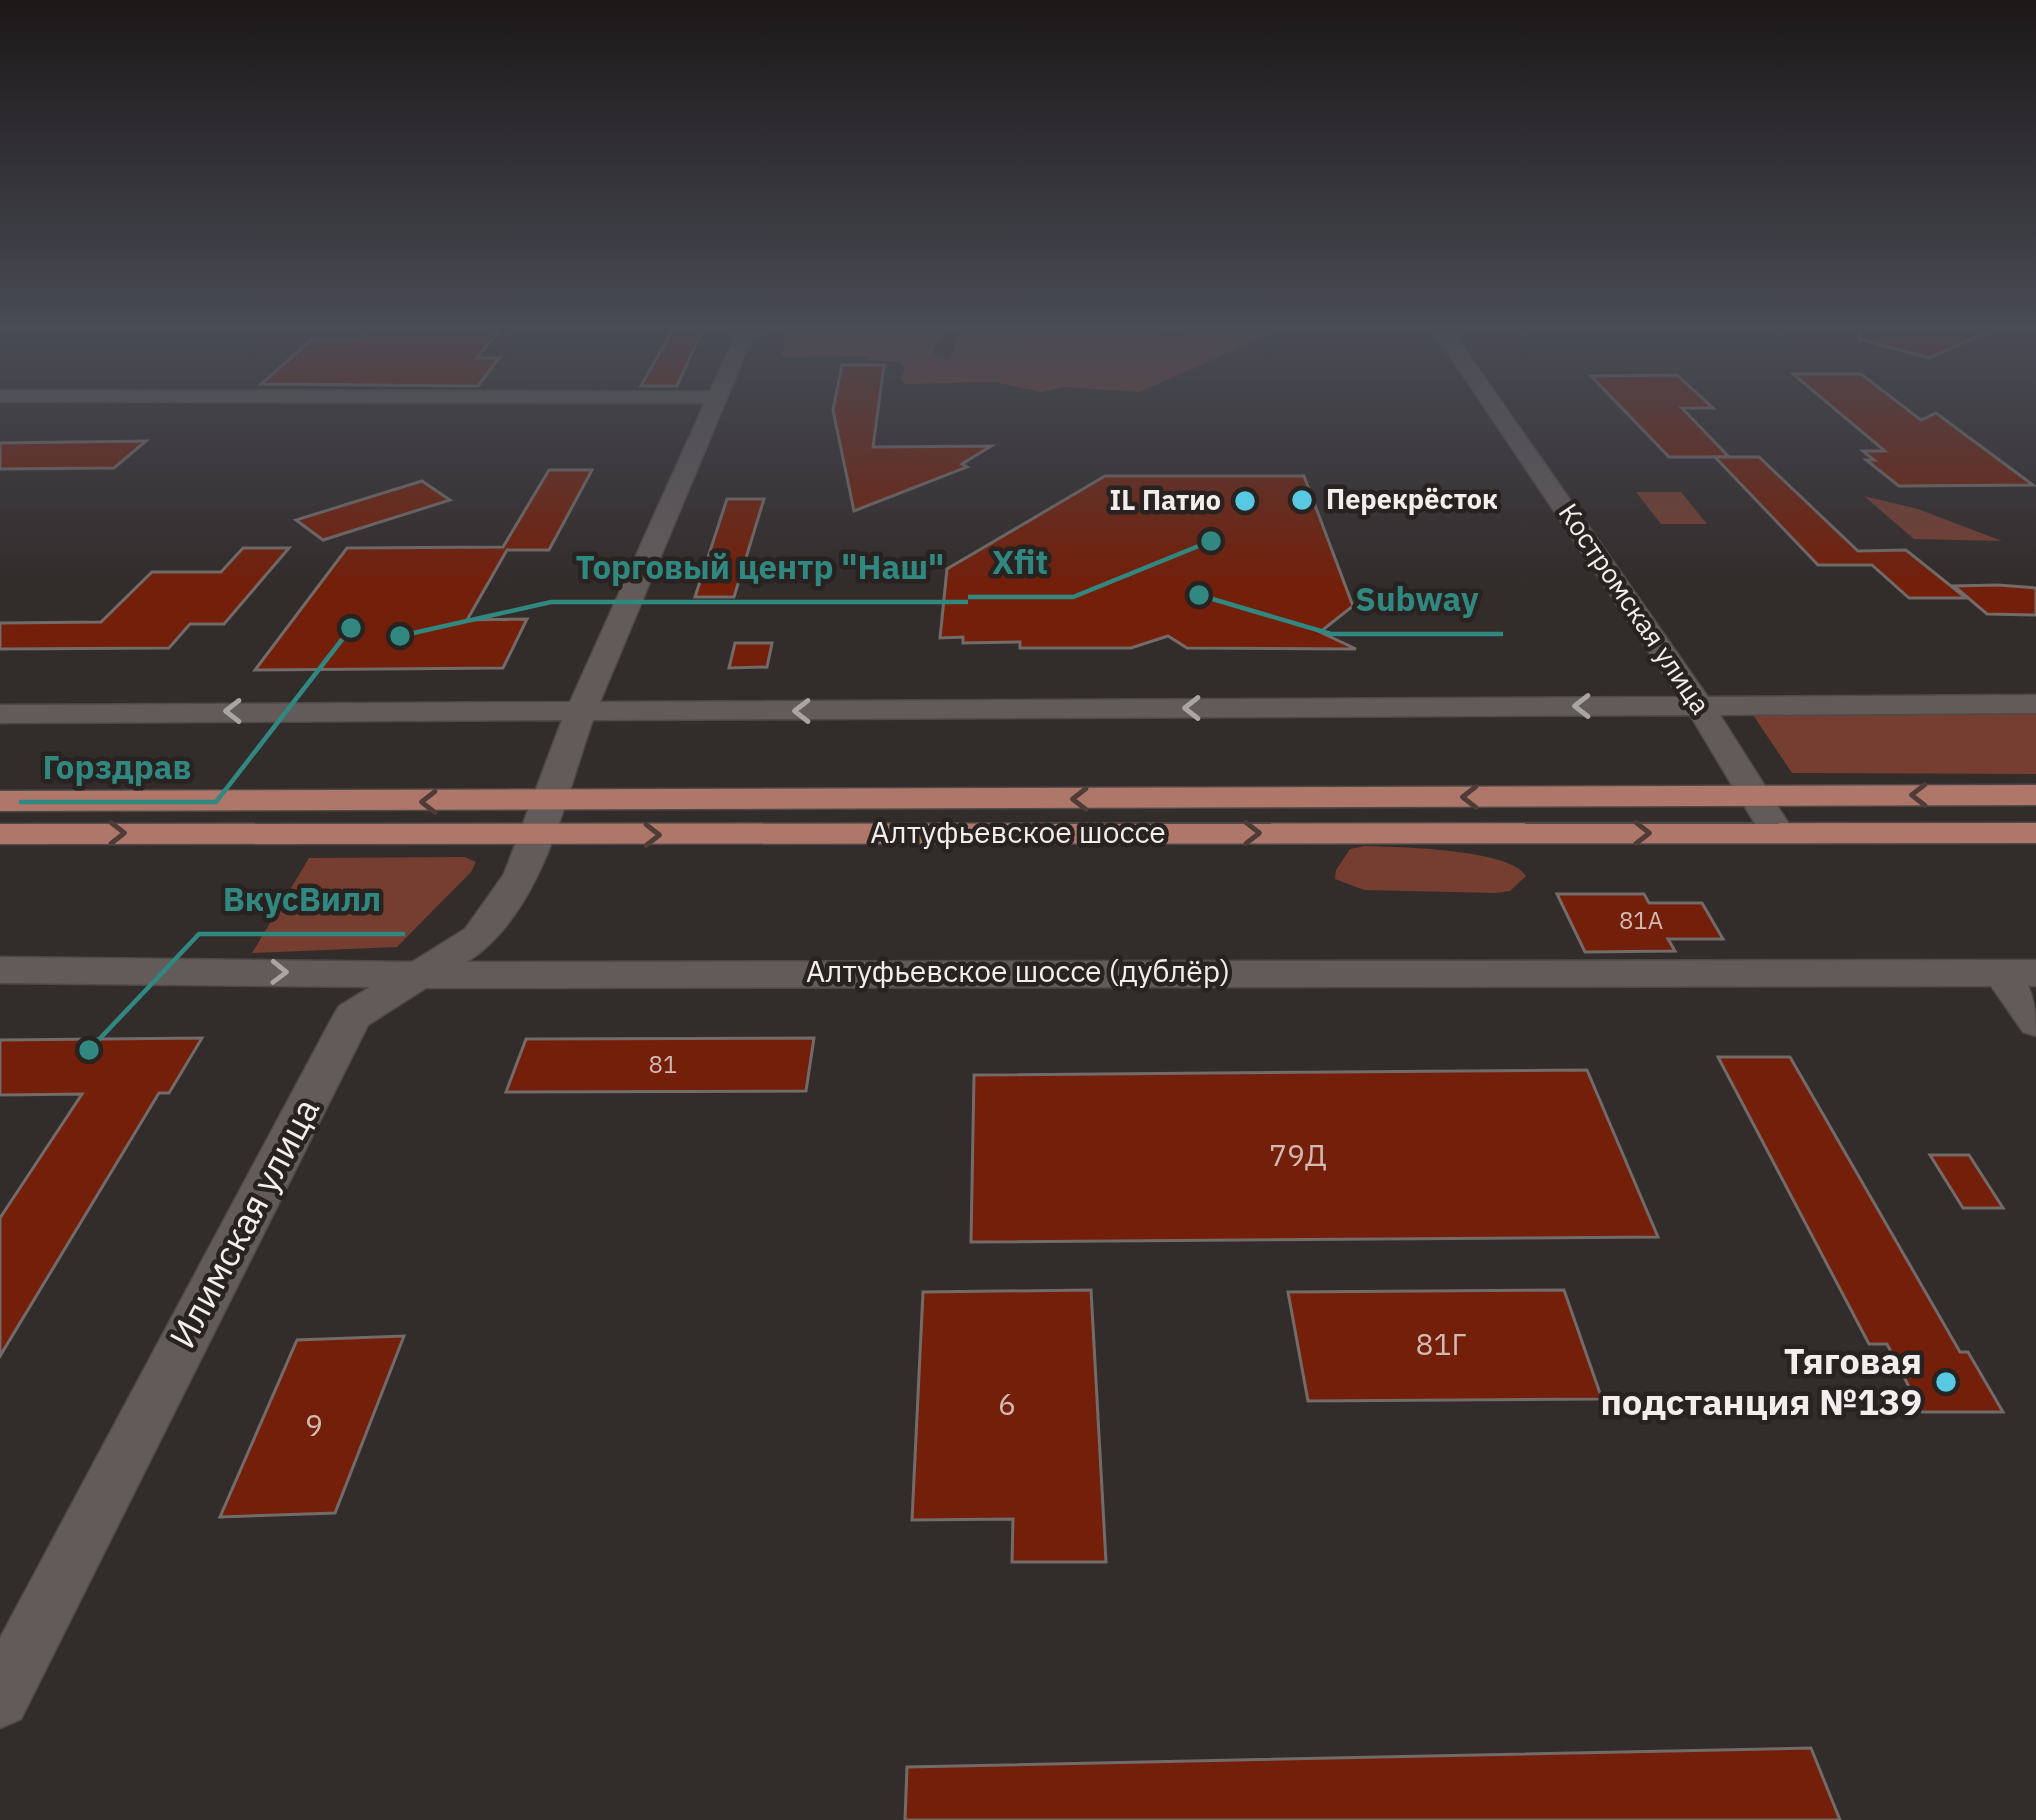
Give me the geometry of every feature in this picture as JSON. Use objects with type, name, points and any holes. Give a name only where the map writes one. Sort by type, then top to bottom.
[{"type":"main road","name":"Алтуфьевское шоссе","points":[[0,833],[1755,795],[2036,795]]},
{"type":"main road","name":"Алтуфьевское шоссе","points":[[0,801],[541,819],[2036,833]]},
{"type":"street","points":[[353,1016],[478,938],[521,875],[580,711],[709,416]]},
{"type":"street","name":"Костромская улица","points":[[1505,416],[1700,705],[1777,832]]},
{"type":"street","points":[[0,714],[2036,704]]},
{"type":"street","name":"Алтуфьевское шоссе (дублёр)","points":[[0,970],[418,975],[2018,973]]},
{"type":"street","points":[[2018,973],[2036,1023]]},
{"type":"street","points":[[331,974],[354,991],[353,1016]]},
{"type":"street","name":"Илимская улица","points":[[0,1698],[353,1016]]},
{"type":"shaded area","points":[[1636,492],[1681,492],[1707,524],[1661,524]]},
{"type":"shaded area","points":[[1864,496],[1918,509],[2002,541],[1914,539]]},
{"type":"shaded area","points":[[2036,714],[2036,774],[1792,773],[1753,715]]},
{"type":"shaded area","points":[[1365,846],[1477,855],[1516,867],[1526,876],[1510,891],[1495,893],[1364,890],[1335,879],[1350,849]]},
{"type":"shaded area","points":[[465,857],[476,862],[471,872],[397,947],[252,953],[309,858]]},
{"type":"building","points":[[834,416],[877,416],[873,447],[991,446],[962,464],[967,467],[854,511]]},
{"type":"building","points":[[1629,416],[1690,416],[1729,457],[1669,457]]},
{"type":"building","points":[[1843,416],[1916,416],[1921,420],[1940,416],[2033,485],[1899,486],[1866,460],[1874,460],[1863,451],[1885,451]]},
{"type":"building","points":[[146,441],[114,468],[0,469],[0,443]]},
{"type":"building","points":[[1715,457],[1759,457],[1858,551],[1906,550],[1966,598],[1909,598],[1872,565],[1818,565]]},
{"type":"building","points":[[549,470],[592,470],[549,550],[507,550],[467,620],[527,619],[503,668],[255,670],[347,548],[503,547]]},
{"type":"building","points":[[1105,476],[1304,476],[1353,606],[1320,632],[1356,649],[1187,648],[1168,636],[1131,648],[1020,648],[1020,642],[963,643],[963,637],[940,638],[947,569]]},
{"type":"building","points":[[422,481],[450,500],[323,540],[296,520]]},
{"type":"building","points":[[727,499],[764,499],[734,597],[695,597]]},
{"type":"building","points":[[243,548],[289,548],[224,624],[190,624],[169,648],[0,649],[0,623],[101,622],[152,572],[221,572]]},
{"type":"building","points":[[1954,586],[2036,588],[2036,615],[1987,614]]},
{"type":"building","points":[[735,643],[772,643],[767,667],[729,668]]},
{"type":"building","points":[[1557,894],[1644,894],[1649,903],[1702,903],[1723,939],[1668,939],[1675,951],[1585,952]]},
{"type":"building","points":[[202,1038],[169,1093],[159,1093],[0,1356],[0,1218],[82,1094],[0,1095],[0,1040]]},
{"type":"building","points":[[814,1038],[806,1091],[506,1092],[526,1039]]},
{"type":"building","points":[[1718,1057],[1790,1057],[1960,1352],[1968,1352],[2003,1412],[1922,1412],[1887,1344],[1869,1344]]},
{"type":"building","points":[[1587,1070],[1658,1237],[971,1242],[974,1075]]},
{"type":"building","points":[[1930,1155],[1969,1155],[2003,1208],[1963,1208]]},
{"type":"building","points":[[1091,1290],[1106,1562],[1012,1562],[1013,1519],[912,1520],[923,1292]]},
{"type":"building","points":[[1564,1290],[1602,1399],[1308,1401],[1288,1292]]},
{"type":"building","points":[[404,1336],[335,1513],[220,1517],[297,1340]]},
{"type":"building","points":[[1811,1748],[1840,1820],[905,1820],[907,1767]]},
{"type":"place","name":"Перекрёсток","points":[[1302,500]]},
{"type":"place","name":"IL Патио","points":[[1245,501]]},
{"type":"place","name":"Xfit","points":[[1211,541]]},
{"type":"place","name":"Subway","points":[[1199,595]]},
{"type":"place","name":"Горздрав","points":[[351,628]]},
{"type":"place","name":"Торговый центр \"Наш\"","points":[[400,636]]},
{"type":"place","name":"ВкусВилл","points":[[89,1050]]},
{"type":"place","name":"Тяговая подстанция №139","points":[[1946,1382]]}]
